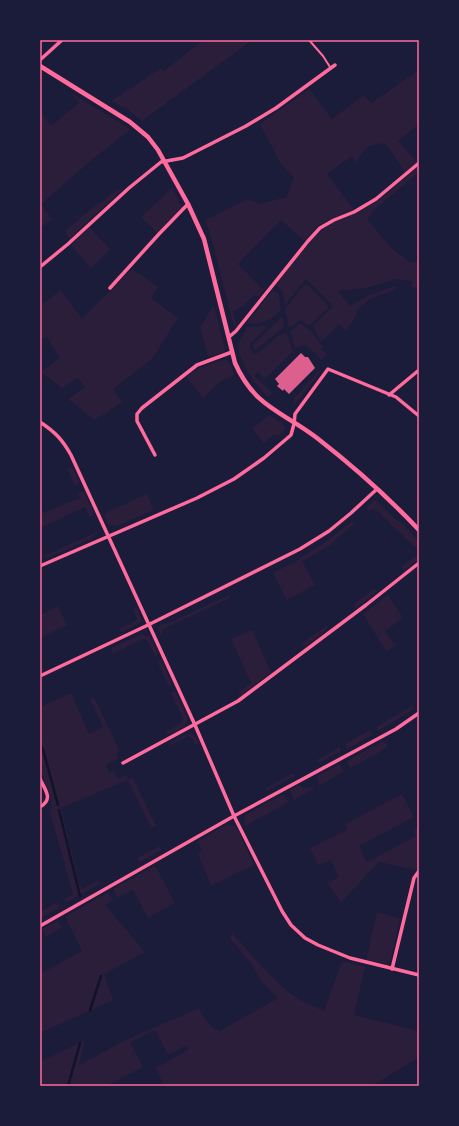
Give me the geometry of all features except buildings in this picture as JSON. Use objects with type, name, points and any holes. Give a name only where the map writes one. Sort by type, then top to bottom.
[{"type":"street","points":[[40,60],[62,40]]},
{"type":"street","points":[[40,267],[68,244],[129,188],[161,162],[183,158],[246,126],[276,108],[335,65]]},
{"type":"street","points":[[40,66],[130,122],[148,137],[165,161],[188,204],[204,239],[232,352],[239,372],[252,391],[271,408],[317,438],[377,489],[419,530]]},
{"type":"street","points":[[229,337],[236,331],[320,228],[334,220],[354,212],[376,199],[419,163]]},
{"type":"street","points":[[110,288],[188,204]]},
{"type":"street","points":[[155,455],[137,421],[137,414],[142,408],[197,365],[232,352]]},
{"type":"street","points":[[40,566],[196,498],[234,479],[264,458],[291,435],[295,414],[328,369],[396,398],[419,416]]},
{"type":"street","points":[[389,395],[419,370]]},
{"type":"street","points":[[40,422],[55,432],[65,444],[195,725],[234,816],[279,907],[291,925],[305,938],[338,954],[419,975]]},
{"type":"street","points":[[40,676],[148,625],[300,549],[329,530],[351,513],[377,489]]},
{"type":"street","points":[[123,763],[238,701],[366,605],[419,563]]},
{"type":"street","points":[[40,926],[234,816],[355,752],[419,713]]},
{"type":"street","points":[[40,779],[47,794],[48,801],[40,807]]},
{"type":"street","points":[[392,969],[414,878],[419,871]]},
{"type":"lane","points":[[309,40],[331,68]]},
{"type":"shaded area","points":[[203,40],[252,40],[142,121],[127,109],[111,101],[161,68],[164,71]]},
{"type":"shaded area","points":[[419,70],[419,124],[398,141],[417,162],[405,172],[386,144],[381,143],[372,145],[364,150],[357,163],[352,156],[327,174],[354,210],[332,218],[318,226],[304,241],[281,220],[238,264],[264,290],[258,297],[254,295],[243,306],[233,311],[236,324],[234,327],[211,237],[205,220],[248,199],[260,204],[286,197],[294,178],[280,162],[260,124],[309,89],[332,119],[364,95],[371,103]]},
{"type":"shaded area","points":[[71,93],[130,130],[94,158],[41,204],[52,219],[40,228],[40,112],[51,126],[79,103]]},
{"type":"shaded area","points":[[419,165],[419,172],[374,210],[367,219],[391,248],[410,262],[419,260],[419,285],[413,289],[411,281],[396,279],[366,288],[338,291],[350,306],[369,295],[395,286],[397,287],[390,292],[371,298],[355,312],[357,314],[346,331],[339,324],[321,342],[313,326],[333,306],[306,279],[285,305],[283,292],[276,285],[303,250],[321,231],[375,203],[392,190]]},
{"type":"shaded area","points":[[172,188],[182,207],[157,233],[141,217]]},
{"type":"shaded area","points":[[118,189],[122,190],[69,239],[65,231]]},
{"type":"shaded area","points":[[89,227],[110,249],[91,268],[71,245]]},
{"type":"shaded area","points":[[132,269],[158,287],[151,298],[178,318],[152,359],[113,389],[122,402],[95,420],[68,399],[85,387],[78,378],[62,388],[41,372],[60,358],[47,337],[40,340],[40,306],[61,290],[82,319]]},
{"type":"shaded area","points":[[303,286],[309,286],[327,304],[328,308],[311,324],[307,325],[303,321],[299,321],[289,328],[285,309]]},
{"type":"shaded area","points":[[273,289],[279,295],[281,310],[274,317],[262,323],[247,323]]},
{"type":"shaded area","points":[[214,305],[225,349],[222,353],[208,357],[200,327]]},
{"type":"shaded area","points":[[282,317],[284,323],[283,328],[256,350],[254,349],[253,345],[255,342]]},
{"type":"shaded area","points":[[300,323],[312,332],[323,347],[321,349],[327,354],[322,360],[307,346],[303,345],[295,349],[290,332]]},
{"type":"shaded area","points":[[264,326],[267,328],[251,343],[250,347],[253,354],[258,353],[278,336],[287,333],[293,351],[265,379],[258,372],[255,376],[272,393],[268,397],[248,373],[239,351],[238,344],[247,327]]},
{"type":"shaded area","points":[[225,359],[230,363],[234,375],[220,382],[203,398],[186,377],[199,368]]},
{"type":"shaded area","points":[[322,370],[294,406],[294,398],[318,372]]},
{"type":"shaded area","points":[[269,415],[281,422],[285,428],[279,435],[274,435],[264,443],[252,429]]},
{"type":"shaded area","points":[[72,467],[80,482],[75,486],[67,468]]},
{"type":"shaded area","points":[[84,491],[94,514],[90,517],[85,507],[40,528],[40,514],[80,498],[78,493]]},
{"type":"shaded area","points":[[147,494],[154,510],[117,526],[108,524],[104,516],[107,512]]},
{"type":"shaded area","points":[[375,500],[395,519],[402,523],[419,541],[419,559],[404,570],[401,567],[417,555],[418,550],[375,509],[367,511],[367,507]]},
{"type":"shaded area","points":[[352,521],[354,524],[329,546],[302,561],[315,585],[287,600],[273,573],[300,559],[324,543]]},
{"type":"shaded area","points":[[99,531],[91,539],[46,558],[44,556]]},
{"type":"shaded area","points":[[375,588],[377,592],[356,608],[353,605]]},
{"type":"shaded area","points":[[229,595],[230,598],[165,628],[161,635],[158,629],[160,625],[169,623]]},
{"type":"shaded area","points":[[388,595],[403,618],[385,631],[395,646],[386,651],[363,614]]},
{"type":"shaded area","points":[[58,606],[67,625],[40,638],[40,615]]},
{"type":"shaded area","points":[[137,608],[141,622],[122,632],[119,629],[134,622],[137,618],[133,609]]},
{"type":"shaded area","points":[[327,625],[327,629],[305,647],[301,644]]},
{"type":"shaded area","points":[[252,630],[271,672],[241,696],[238,693],[251,683],[231,639]]},
{"type":"shaded area","points":[[141,634],[147,636],[149,635],[158,654],[155,656],[148,641],[143,639],[112,654],[112,648]]},
{"type":"shaded area","points":[[161,659],[172,685],[169,687],[157,661]]},
{"type":"shaded area","points":[[175,691],[188,719],[180,730],[167,734],[166,732],[181,723],[183,718],[171,693]]},
{"type":"shaded area","points":[[71,693],[89,734],[103,727],[90,699],[94,697],[120,752],[116,754],[118,759],[106,765],[109,773],[114,771],[118,779],[126,775],[128,779],[133,778],[156,826],[151,828],[128,780],[61,808],[79,883],[82,889],[98,880],[101,883],[66,903],[64,899],[73,894],[49,809],[52,808],[49,793],[40,771],[40,707]]},
{"type":"shaded area","points":[[412,706],[414,709],[378,731],[376,727]]},
{"type":"shaded area","points":[[370,730],[372,735],[347,749],[345,744]]},
{"type":"shaded area","points":[[191,733],[199,743],[195,745],[193,739],[188,736],[170,746],[169,743]]},
{"type":"shaded area","points":[[383,741],[388,746],[375,755],[350,768],[347,762],[348,760]]},
{"type":"shaded area","points":[[340,747],[341,751],[319,763],[317,760]]},
{"type":"shaded area","points":[[339,764],[344,771],[319,786],[317,776]]},
{"type":"shaded area","points":[[294,773],[295,776],[267,791],[266,788]]},
{"type":"shaded area","points":[[299,785],[304,788],[312,787],[313,789],[294,800],[290,790]]},
{"type":"shaded area","points":[[283,794],[289,802],[245,826],[245,815]]},
{"type":"shaded area","points":[[402,794],[414,817],[359,846],[367,862],[416,836],[414,830],[419,827],[419,867],[416,870],[379,862],[341,902],[327,883],[339,877],[331,860],[318,865],[310,848],[347,830],[345,824]]},
{"type":"shaded area","points":[[227,824],[234,826],[238,830],[254,865],[211,886],[198,854],[202,851],[198,841]]},
{"type":"shaded area","points":[[160,846],[162,850],[140,862],[137,858]]},
{"type":"shaded area","points":[[154,866],[175,903],[148,918],[133,890],[117,898],[114,888]]},
{"type":"shaded area","points":[[109,893],[113,900],[105,905],[145,952],[104,974],[113,1000],[40,1033],[40,974],[82,951],[66,918],[68,915]]},
{"type":"shaded area","points":[[57,902],[60,908],[42,917],[40,912]]},
{"type":"shaded area","points":[[377,912],[400,918],[391,958],[387,964],[366,960]]},
{"type":"shaded area","points":[[58,922],[62,927],[46,937],[42,929]]},
{"type":"shaded area","points":[[233,931],[235,936],[282,987],[302,1001],[324,1011],[342,961],[365,967],[354,1015],[419,1031],[419,1057],[372,1086],[164,1086],[156,1068],[189,1049],[185,1046],[168,1055],[155,1030],[130,1042],[143,1067],[106,1086],[40,1086],[40,1062],[85,1040],[79,1065],[126,1040],[199,1008],[210,1025],[216,1030],[220,1031],[278,998],[261,981],[252,964],[230,939]]},
{"type":"waterway","points":[[40,743],[58,805]]},
{"type":"waterway","points":[[59,810],[80,896]]},
{"type":"waterway","points":[[90,1010],[101,976]]},
{"type":"waterway","points":[[68,1086],[80,1043]]}]
